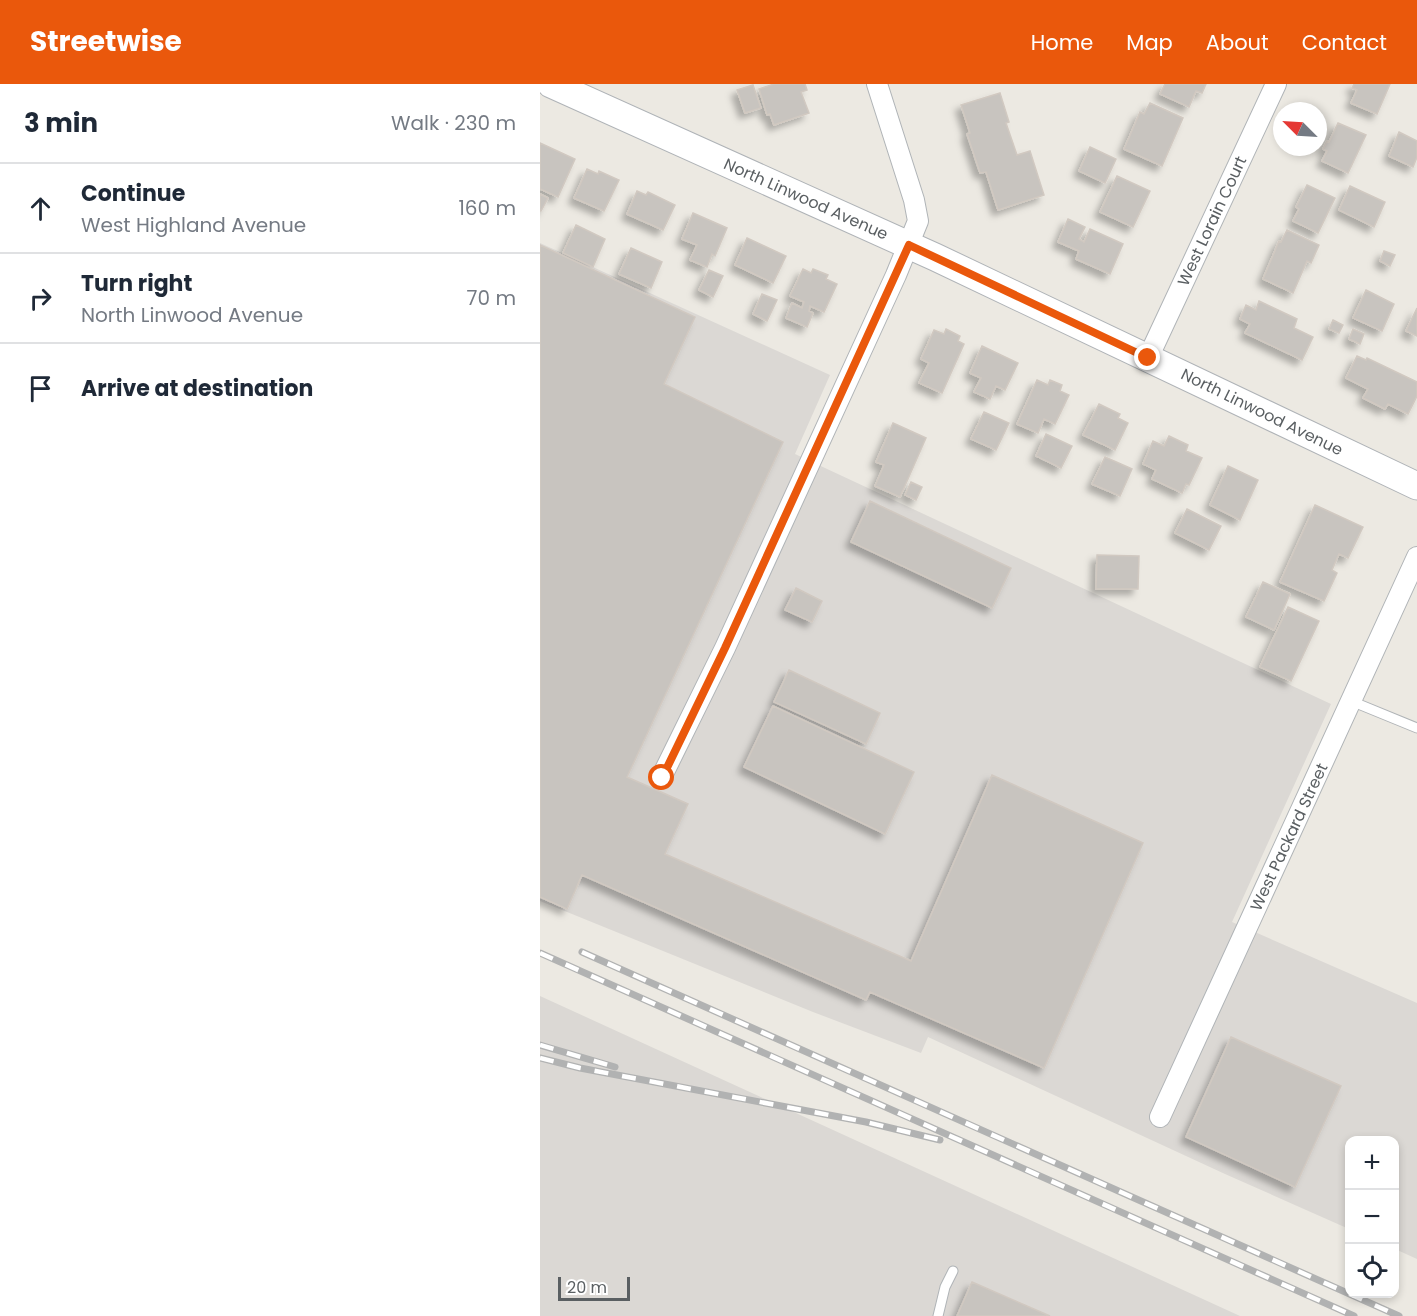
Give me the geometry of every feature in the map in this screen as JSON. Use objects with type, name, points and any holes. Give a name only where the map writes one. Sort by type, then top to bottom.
[{"type":"street","name":"North Linwood Avenue","points":[[551,84],[909,245],[1417,486]]},
{"type":"street","points":[[662,778],[725,648],[918,221],[914,200],[877,84]]},
{"type":"street","name":"West Lorain Court","points":[[1148,358],[1276,84]]},
{"type":"street","name":"West Packard Street","points":[[1160,1117],[1417,556]]},
{"type":"lane","points":[[1351,701],[1417,728]]},
{"type":"lane","points":[[938,1316],[945,1287],[953,1271]]},
{"type":"shaded area","points":[[540,243],[830,375],[795,454],[1331,704],[1232,922],[1417,1003],[1417,1259],[1399,1251],[1399,1136],[1345,1136],[1345,1227],[928,1037],[921,1053],[813,1012],[540,901]]},
{"type":"shaded area","points":[[540,996],[1240,1316],[540,1316]]},
{"type":"building","points":[[774,84],[805,84],[807,90],[801,92],[809,113],[774,125],[770,114],[767,115],[759,89]]},
{"type":"building","points":[[1165,84],[1206,84],[1202,93],[1196,91],[1189,107],[1160,94]]},
{"type":"building","points":[[1354,84],[1390,84],[1377,114],[1351,103],[1357,90],[1352,88]]},
{"type":"building","points":[[753,85],[761,108],[745,113],[737,90]]},
{"type":"building","points":[[1000,93],[1009,122],[1006,123],[1017,155],[1030,151],[1044,195],[998,210],[986,172],[980,173],[967,134],[970,133],[961,105]]},
{"type":"building","points":[[1150,103],[1183,118],[1162,166],[1124,149],[1140,112],[1144,114]]},
{"type":"building","points":[[1338,123],[1366,135],[1348,173],[1322,161],[1327,156],[1327,141],[1329,142]]},
{"type":"building","points":[[1399,132],[1417,141],[1417,157],[1413,167],[1389,156]]},
{"type":"building","points":[[540,143],[575,159],[558,197],[540,189]]},
{"type":"building","points":[[1090,147],[1116,159],[1105,183],[1079,171]]},
{"type":"building","points":[[587,169],[598,174],[599,171],[619,180],[604,211],[574,198]]},
{"type":"building","points":[[1117,176],[1150,191],[1133,227],[1100,212]]},
{"type":"building","points":[[1307,185],[1335,198],[1318,233],[1293,221],[1299,209],[1296,207]]},
{"type":"building","points":[[1350,186],[1385,202],[1374,227],[1339,210]]},
{"type":"building","points":[[637,191],[646,195],[648,192],[675,205],[663,230],[627,214]]},
{"type":"building","points":[[540,194],[548,198],[541,211],[540,211]]},
{"type":"building","points":[[693,213],[727,228],[715,256],[712,254],[707,267],[690,260],[697,245],[682,239]]},
{"type":"building","points":[[1068,219],[1085,227],[1079,239],[1084,242],[1090,229],[1123,244],[1110,274],[1076,259],[1079,251],[1058,242]]},
{"type":"building","points":[[576,225],[605,239],[593,267],[563,253]]},
{"type":"building","points":[[1287,230],[1319,245],[1311,263],[1307,261],[1293,293],[1263,279],[1279,241],[1281,242]]},
{"type":"building","points":[[747,238],[786,256],[773,283],[735,265]]},
{"type":"building","points":[[540,245],[695,317],[664,384],[783,442],[627,777],[688,804],[665,854],[911,961],[992,775],[1143,843],[1044,1068],[870,992],[866,1000],[582,875],[567,909],[540,897]]},
{"type":"building","points":[[631,248],[662,262],[651,288],[619,274]]},
{"type":"building","points":[[1384,251],[1395,255],[1390,266],[1380,261]]},
{"type":"building","points":[[803,269],[811,273],[813,269],[828,275],[826,279],[837,284],[824,312],[810,306],[809,311],[813,313],[807,327],[786,318],[792,303],[802,308],[804,302],[790,296]]},
{"type":"building","points":[[709,270],[723,276],[713,297],[699,290]]},
{"type":"building","points":[[1366,290],[1394,304],[1382,331],[1353,318]]},
{"type":"building","points":[[762,294],[777,300],[767,321],[753,314]]},
{"type":"building","points":[[1259,301],[1297,319],[1294,328],[1313,337],[1302,360],[1245,333],[1250,324],[1240,319],[1246,305],[1256,310]]},
{"type":"building","points":[[1417,308],[1417,336],[1406,331]]},
{"type":"building","points":[[1333,320],[1343,325],[1339,333],[1329,329]]},
{"type":"building","points":[[946,329],[960,336],[958,341],[964,344],[942,393],[919,383],[929,363],[921,359],[934,330],[944,334]]},
{"type":"building","points":[[1353,329],[1364,334],[1360,344],[1349,339]]},
{"type":"building","points":[[982,346],[1018,363],[1005,390],[996,386],[990,399],[974,392],[981,378],[970,373]]},
{"type":"building","points":[[1357,356],[1366,360],[1367,358],[1417,382],[1417,396],[1408,414],[1388,404],[1385,409],[1363,398],[1368,389],[1346,378]]},
{"type":"building","points":[[1037,380],[1048,385],[1050,380],[1062,385],[1060,391],[1069,395],[1055,424],[1044,419],[1038,433],[1017,424]]},
{"type":"building","points":[[1099,404],[1120,414],[1118,418],[1128,423],[1115,450],[1083,435]]},
{"type":"building","points":[[984,412],[1009,423],[996,450],[971,439]]},
{"type":"building","points":[[893,423],[926,438],[900,497],[875,486],[884,465],[876,462]]},
{"type":"building","points":[[1046,434],[1072,446],[1061,468],[1036,456]]},
{"type":"building","points":[[1169,436],[1188,445],[1186,451],[1202,458],[1189,485],[1186,484],[1182,493],[1152,479],[1156,470],[1143,464],[1153,441],[1164,446]]},
{"type":"building","points":[[1105,457],[1132,469],[1120,496],[1092,484]]},
{"type":"building","points":[[1228,466],[1258,480],[1240,520],[1210,505]]},
{"type":"building","points":[[911,482],[922,487],[916,500],[905,495]]},
{"type":"building","points":[[870,501],[1011,568],[992,608],[851,542]]},
{"type":"building","points":[[1315,505],[1363,527],[1348,558],[1339,554],[1332,570],[1337,573],[1324,601],[1280,582]]},
{"type":"building","points":[[1187,509],[1221,526],[1209,550],[1175,533]]},
{"type":"building","points":[[1097,555],[1139,556],[1138,589],[1096,589]]},
{"type":"building","points":[[1263,582],[1290,594],[1274,630],[1246,617]]},
{"type":"building","points":[[796,588],[822,601],[812,622],[785,610]]},
{"type":"building","points":[[1288,607],[1319,621],[1291,681],[1260,667]]},
{"type":"building","points":[[789,670],[880,713],[866,744],[774,702]]},
{"type":"building","points":[[773,706],[914,772],[885,834],[744,767]]},
{"type":"building","points":[[1231,1037],[1341,1086],[1295,1187],[1186,1137]]},
{"type":"building","points":[[972,1282],[1050,1316],[957,1316]]},
{"type":"railway","points":[[582,952],[1399,1316]]},
{"type":"railway","points":[[540,953],[1354,1316]]},
{"type":"railway","points":[[540,1045],[615,1067]]},
{"type":"railway","points":[[540,1058],[580,1068],[866,1122],[940,1140]]},
{"type":"route","points":[[662,778],[725,648],[909,245],[1148,358]]}]
